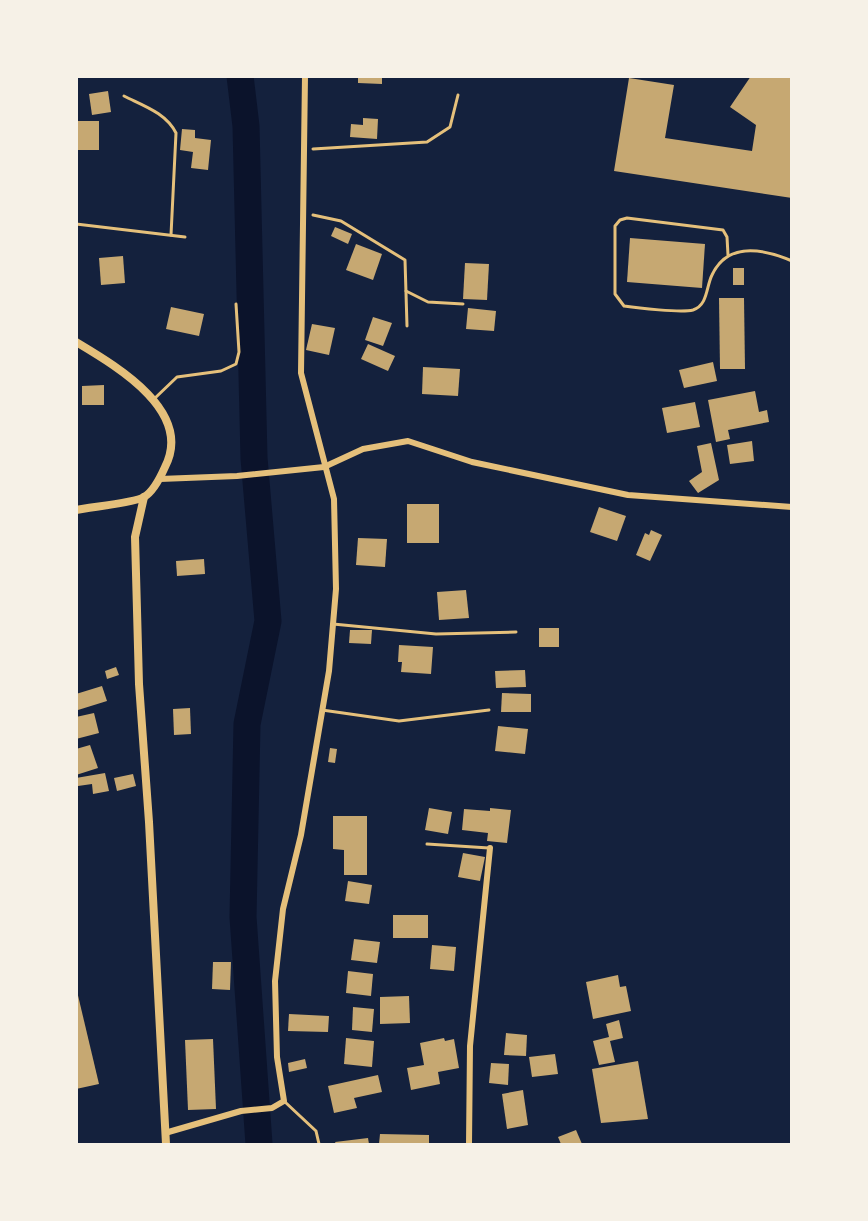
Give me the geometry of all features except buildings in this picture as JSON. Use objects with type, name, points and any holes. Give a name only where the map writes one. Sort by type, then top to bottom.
[{"type":"street","points":[[165,1133],[241,1111],[272,1108],[284,1101],[277,1057],[274,981],[283,909],[301,835],[322,710],[336,589],[334,499],[301,373],[302,150],[305,76]]},
{"type":"street","points":[[76,342],[126,373],[154,399],[170,431],[172,454],[159,479],[144,497],[135,537],[139,684],[149,822],[166,1144]]},
{"type":"street","points":[[159,479],[237,476],[324,467],[363,449],[408,441],[472,462],[628,495],[792,507]]},
{"type":"street","points":[[76,510],[144,497]]},
{"type":"street","points":[[469,1144],[470,1046],[490,848]]},
{"type":"lane","points":[[124,96],[163,116],[171,123],[176,133],[171,236]]},
{"type":"lane","points":[[728,255],[727,237],[723,231],[627,218],[620,220],[615,226],[615,294],[624,306],[693,310],[704,302],[712,274],[728,255],[745,249],[769,251],[792,261]]},
{"type":"lane","points":[[76,224],[185,237]]},
{"type":"lane","points":[[154,399],[177,377],[221,371],[236,364],[239,352],[236,304]]},
{"type":"lane","points":[[333,624],[436,634],[516,632]]},
{"type":"lane","points":[[322,710],[399,721],[489,710]]},
{"type":"lane","points":[[427,844],[490,848]]},
{"type":"lane","points":[[284,1101],[316,1131],[319,1144]]},
{"type":"path","points":[[302,150],[427,142],[450,127],[458,95]]},
{"type":"path","points":[[303,213],[341,221],[405,260],[407,326]]},
{"type":"path","points":[[406,291],[428,302],[463,304]]},
{"type":"waterway","points":[[240,76],[246,126],[254,458],[268,621],[247,724],[243,917],[259,1144]]}]
